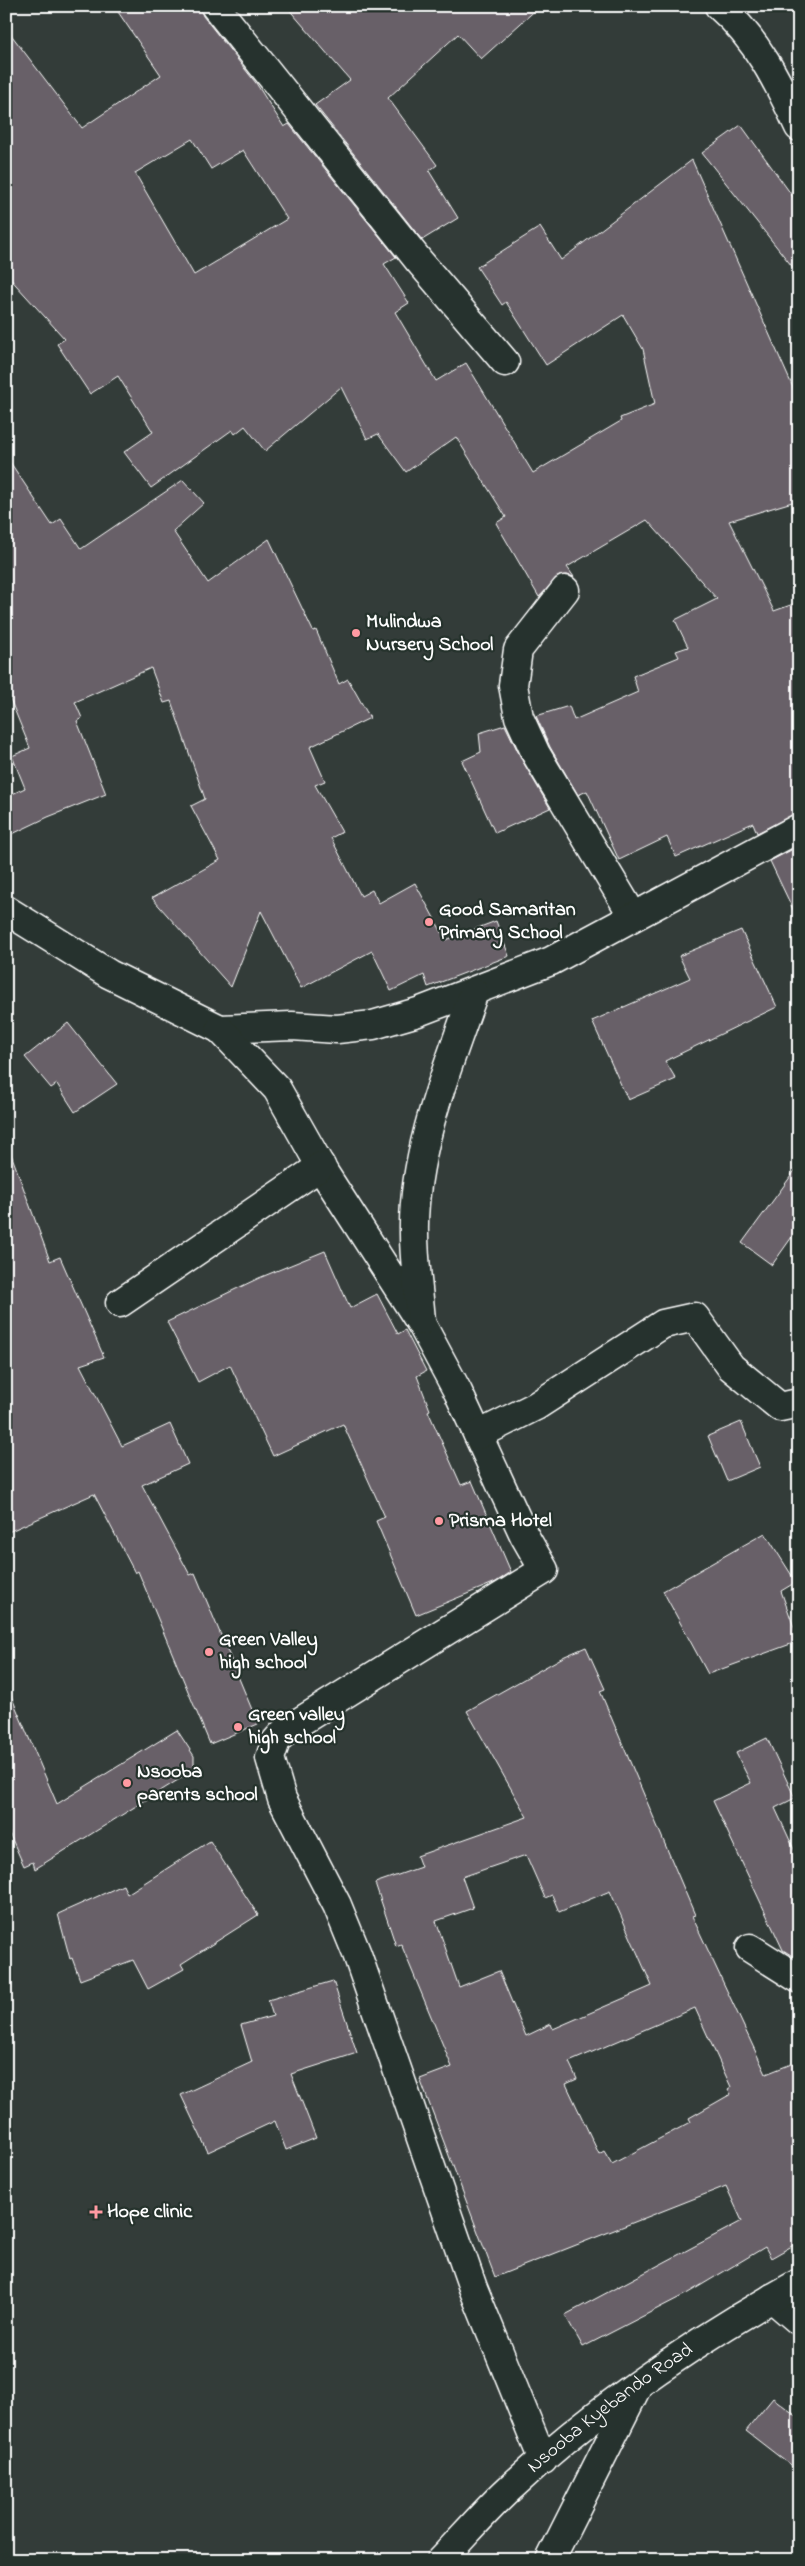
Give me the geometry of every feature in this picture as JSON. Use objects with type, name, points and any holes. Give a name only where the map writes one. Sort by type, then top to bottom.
[{"type":"street","points":[[215,6],[413,253],[505,362]]},
{"type":"street","points":[[719,6],[756,47],[774,73],[799,127]]},
{"type":"street","points":[[565,590],[518,650],[513,685],[519,717],[536,754],[633,916]]},
{"type":"street","points":[[220,1029],[292,1026],[337,1029],[373,1025],[418,1012],[474,992],[585,945],[633,916],[799,828]]},
{"type":"street","points":[[6,910],[110,974],[220,1029],[277,1088],[320,1166],[422,1325],[478,1434],[524,1535],[544,1570],[285,1731],[276,1741],[270,1758],[282,1799],[337,1905],[357,1954],[473,2288],[543,2460]]},
{"type":"street","points":[[422,1325],[414,1233],[417,1193],[430,1118],[474,992]]},
{"type":"street","points":[[120,1303],[320,1166]]},
{"type":"street","points":[[478,1434],[536,1406],[663,1324],[695,1317],[731,1368],[780,1407],[799,1404]]},
{"type":"street","points":[[750,1948],[799,1979]]},
{"type":"street","name":"Nsooba Kyebando Road","points":[[441,2560],[509,2489],[593,2418],[674,2360],[799,2283]]},
{"type":"street","points":[[772,2298],[799,2321]]},
{"type":"street","points":[[550,2560],[636,2387]]},
{"type":"building","points":[[114,6],[200,6],[203,16],[256,83],[284,127],[289,124],[396,257],[384,264],[409,303],[395,312],[436,381],[466,363],[533,473],[621,421],[620,418],[655,404],[643,349],[623,315],[546,365],[506,302],[502,305],[477,267],[540,227],[561,260],[692,160],[799,401],[799,500],[729,521],[774,611],[799,602],[799,812],[757,833],[753,823],[676,857],[667,837],[619,860],[587,791],[578,795],[550,747],[536,716],[569,706],[574,720],[638,692],[633,676],[679,657],[676,651],[688,647],[675,620],[717,599],[647,520],[567,567],[574,577],[567,575],[559,576],[539,597],[496,523],[506,517],[456,437],[406,472],[378,434],[367,439],[341,387],[265,451],[245,426],[235,434],[232,430],[151,488],[124,452],[153,432],[118,376],[90,394],[57,344],[65,339],[6,274],[6,28],[82,128],[161,75]],"holes":[[[192,139],[211,169],[243,150],[287,219],[194,275],[135,173]]]},
{"type":"building","points":[[286,6],[540,6],[481,59],[458,34],[388,98],[437,165],[429,171],[458,218],[422,240],[315,105],[350,80]]},
{"type":"building","points":[[741,125],[799,205],[799,275],[702,153]]},
{"type":"building","points":[[6,456],[52,525],[61,519],[81,549],[183,480],[204,503],[173,531],[208,583],[269,539],[313,631],[316,630],[339,684],[348,679],[370,718],[310,747],[325,781],[315,785],[342,832],[331,838],[361,896],[372,890],[379,903],[415,883],[446,940],[496,921],[509,956],[428,987],[424,975],[391,991],[372,951],[301,988],[261,911],[231,987],[152,898],[220,860],[191,806],[205,799],[171,701],[164,703],[151,668],[75,702],[82,718],[77,721],[106,794],[48,817],[6,837],[6,797],[25,788],[12,756],[30,748],[6,689]]},
{"type":"building","points":[[505,725],[523,762],[550,808],[495,833],[462,761],[481,752],[479,733]]},
{"type":"building","points":[[799,846],[799,922],[770,861]]},
{"type":"building","points":[[741,930],[777,1007],[665,1061],[676,1079],[628,1100],[592,1021],[690,978],[679,956]]},
{"type":"building","points":[[68,1023],[117,1084],[75,1112],[57,1084],[51,1088],[25,1057]]},
{"type":"building","points":[[11,1154],[50,1261],[60,1257],[104,1357],[80,1365],[122,1446],[170,1424],[188,1464],[142,1485],[190,1575],[195,1573],[258,1724],[210,1744],[138,1571],[135,1573],[94,1494],[6,1533],[6,1155]]},
{"type":"building","points":[[799,1165],[799,1227],[772,1265],[742,1243]]},
{"type":"building","points":[[325,1251],[350,1308],[377,1294],[398,1334],[405,1330],[426,1371],[417,1376],[430,1410],[428,1411],[461,1485],[472,1481],[511,1572],[496,1582],[416,1615],[376,1521],[385,1517],[343,1424],[273,1456],[230,1365],[198,1382],[167,1322],[259,1278]]},
{"type":"building","points":[[741,1422],[760,1467],[727,1481],[708,1436]]},
{"type":"building","points":[[765,1533],[796,1582],[781,1591],[799,1641],[708,1674],[663,1591]]},
{"type":"building","points":[[586,1647],[605,1689],[600,1691],[695,1915],[692,1916],[766,2074],[799,2061],[799,2242],[771,2258],[765,2247],[688,2293],[583,2347],[565,2315],[742,2221],[726,2186],[495,2277],[420,2079],[452,2067],[401,1944],[396,1946],[375,1883],[421,1867],[417,1856],[527,1817],[467,1711],[565,1656]],"holes":[[[526,1855],[545,1898],[552,1895],[559,1912],[610,1891],[652,1986],[553,2029],[551,2024],[526,2036],[499,1971],[459,1987],[436,1921],[473,1908],[462,1877]],[[695,2008],[731,2087],[728,2089],[731,2094],[689,2118],[691,2122],[612,2164],[604,2151],[599,2154],[566,2084],[577,2079],[569,2062]]]},
{"type":"building","points":[[6,1684],[57,1804],[177,1730],[194,1756],[194,1770],[35,1869],[33,1862],[24,1866],[6,1826]]},
{"type":"building","points":[[767,1738],[795,1798],[775,1808],[799,1860],[799,1960],[783,1950],[713,1801],[751,1783],[736,1753]]},
{"type":"building","points":[[210,1841],[258,1915],[181,1964],[184,1969],[148,1989],[133,1960],[80,1980],[72,1958],[70,1959],[58,1914],[123,1885],[127,1894]]},
{"type":"building","points":[[333,1981],[357,2053],[291,2074],[316,2138],[286,2150],[275,2121],[208,2152],[181,2095],[252,2062],[241,2025],[273,2016],[268,2000]]},
{"type":"building","points":[[773,2398],[799,2418],[799,2472],[746,2431]]},
{"type":"place","name":"Mulindwa Nursery School","points":[[356,633]]},
{"type":"place","name":"Good Samaritan Primary School","points":[[429,922]]},
{"type":"place","name":"Prisma Hotel","points":[[439,1521]]},
{"type":"place","name":"Green Valley high school","points":[[209,1652]]},
{"type":"place","name":"Green valley high school","points":[[238,1727]]},
{"type":"place","name":"Nsooba parents school","points":[[127,1783]]},
{"type":"place","name":"Hope clinic","points":[[96,2212]]}]
